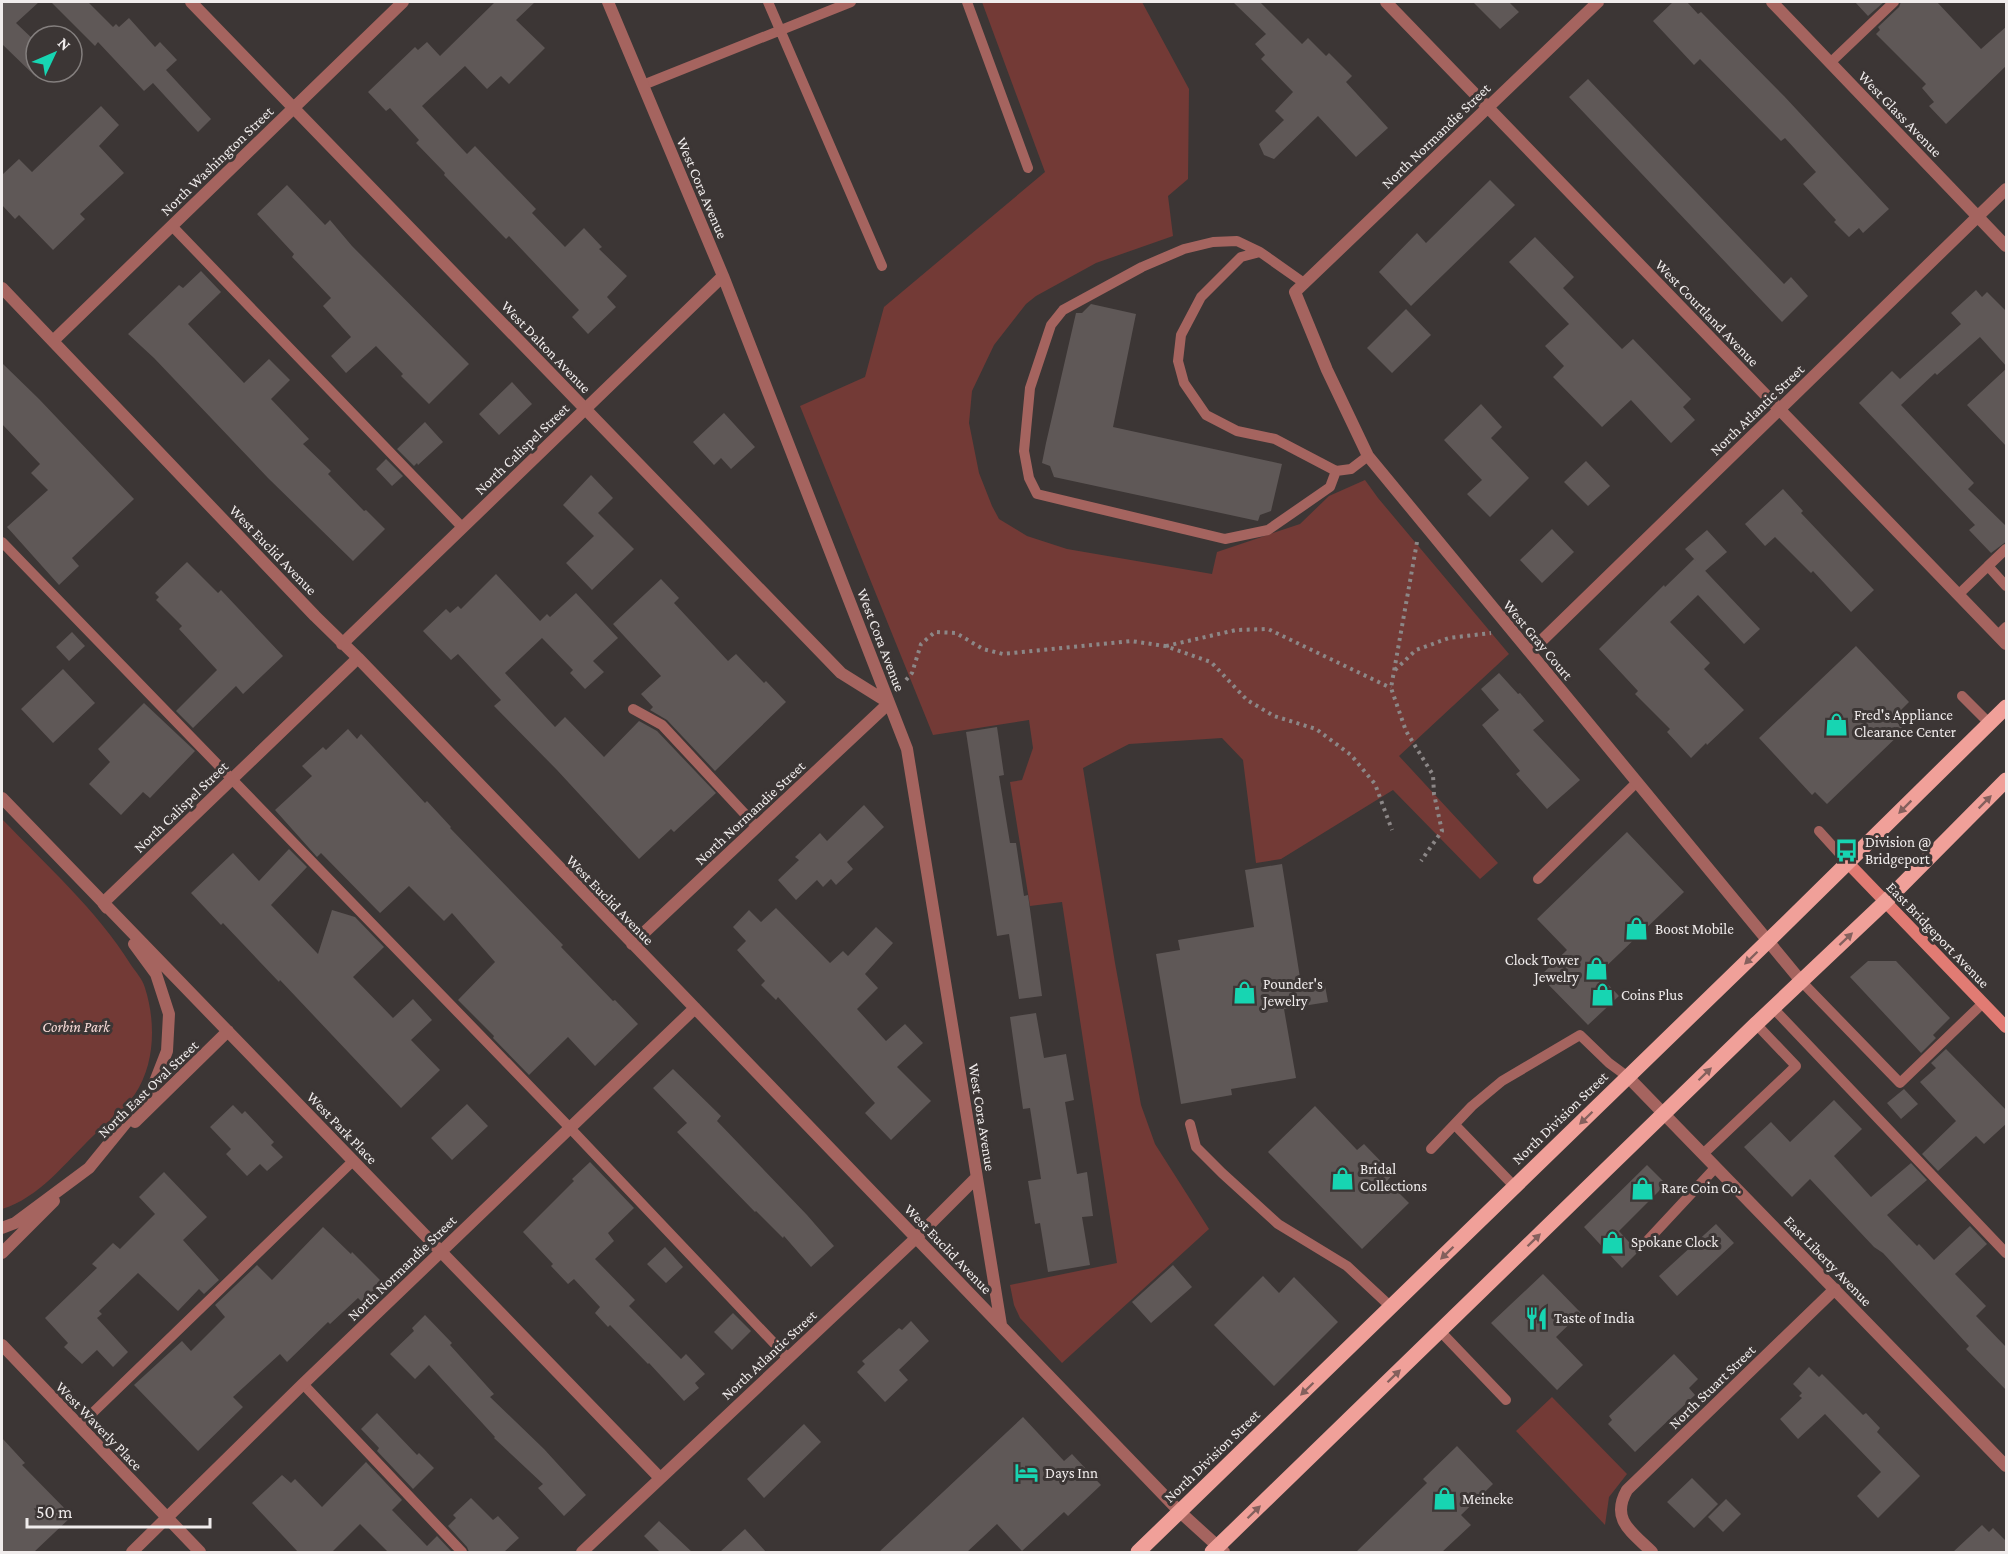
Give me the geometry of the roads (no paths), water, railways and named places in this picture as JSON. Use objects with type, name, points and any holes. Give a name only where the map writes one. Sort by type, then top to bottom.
[{"type":"main road","name":"North Division Street","points":[[1138,1552],[2007,707]]},
{"type":"main road","points":[[1218,1550],[1756,1024],[1885,902],[2007,780]]},
{"type":"street","name":"West Dalton Avenue","points":[[191,2],[841,673],[889,703]]},
{"type":"street","name":"North Washington Street","points":[[53,341],[403,2]]},
{"type":"street","name":"West Cora Avenue","points":[[608,2],[723,276],[907,749],[1001,1325]]},
{"type":"street","name":"West Courtland Avenue","points":[[1386,2],[1958,595],[2004,636]]},
{"type":"street","name":"North Normandie Street","points":[[1299,288],[1598,2]]},
{"type":"street","name":"West Glass Avenue","points":[[1772,2],[2007,246]]},
{"type":"street","name":"North Atlantic Street","points":[[1530,652],[2007,189]]},
{"type":"street","name":"North Calispel Street","points":[[342,644],[723,276]]},
{"type":"street","name":"West Euclid Avenue","points":[[2,288],[342,644],[1218,1550]]},
{"type":"street","name":"West Gray Court","points":[[1299,288],[1327,370],[1368,456],[1801,981]]},
{"type":"street","name":"North Calispel Street","points":[[103,903],[358,658]]},
{"type":"street","name":"North Normandie Street","points":[[632,944],[889,703]]},
{"type":"street","name":"West Park Place","points":[[2,798],[660,1478]]},
{"type":"street","name":"East Bridgeport Avenue","points":[[1848,863],[2007,1027]]},
{"type":"street","name":"North East Oval Street","points":[[2,1228],[15,1223],[89,1168],[151,1092],[167,1051],[169,1014],[156,974],[103,903]]},
{"type":"street","name":"North Normandie Street","points":[[132,1552],[303,1384],[695,1008]]},
{"type":"street","name":"North East Oval Street","points":[[2,1253],[228,1031]]},
{"type":"street","name":"East Liberty Avenue","points":[[1629,1077],[1663,1115],[1704,1154],[2007,1466]]},
{"type":"street","name":"North Atlantic Street","points":[[582,1552],[916,1238],[976,1178]]},
{"type":"street","name":"North Stuart Street","points":[[1652,1552],[1625,1525],[1619,1511],[1621,1500],[1627,1490],[1835,1289]]},
{"type":"street","name":"West Waverly Place","points":[[2,1346],[200,1552]]},
{"type":"lane","points":[[768,2],[882,266]]},
{"type":"lane","points":[[643,85],[851,2]]},
{"type":"lane","points":[[967,2],[1028,168]]},
{"type":"lane","points":[[1830,63],[1894,2]]},
{"type":"lane","points":[[172,225],[462,527]]},
{"type":"lane","points":[[1299,288],[1260,252],[1237,241],[1213,242],[1184,249],[1142,267],[1064,310],[1051,325],[1030,388],[1024,451],[1029,478],[1037,494],[1225,539],[1268,530],[1330,487],[1336,471]]},
{"type":"lane","points":[[1260,252],[1241,257],[1201,297],[1181,335],[1178,361],[1184,383],[1206,415],[1237,431],[1275,439],[1336,471],[1351,469],[1368,456]]},
{"type":"lane","points":[[2,542],[570,1128],[788,1358]]},
{"type":"lane","points":[[1958,595],[2007,549]]},
{"type":"lane","points":[[1988,566],[2007,586]]},
{"type":"lane","points":[[1962,696],[1989,724]]},
{"type":"lane","points":[[633,709],[662,725],[757,827]]},
{"type":"lane","points":[[1538,879],[1637,782]]},
{"type":"lane","points":[[1819,831],[1848,863]]},
{"type":"lane","points":[[1801,981],[1900,1083],[1983,1003]]},
{"type":"lane","points":[[1773,1008],[2007,1253]]},
{"type":"lane","points":[[1704,1154],[1796,1066],[1756,1024]]},
{"type":"lane","points":[[1431,1149],[1472,1106],[1502,1081],[1580,1035],[1609,1064],[1629,1077]]},
{"type":"lane","points":[[1190,1124],[1196,1147],[1278,1224],[1347,1266],[1391,1307]]},
{"type":"lane","points":[[1455,1125],[1515,1187]]},
{"type":"lane","points":[[79,1426],[353,1161]]},
{"type":"lane","points":[[1648,1240],[1716,1167]]},
{"type":"lane","points":[[1440,1331],[1506,1400]]},
{"type":"lane","points":[[303,1384],[462,1552]]},
{"type":"place","name":"Fred's Appliance Clearance Center","points":[[1836,724]]},
{"type":"place","name":"Division @ Bridgeport","points":[[1847,851]]},
{"type":"place","name":"Boost Mobile","points":[[1637,929]]},
{"type":"place","name":"Clock Tower Jewelry","points":[[1597,969]]},
{"type":"place","name":"Pounder's Jewelry","points":[[1245,993]]},
{"type":"place","name":"Coins Plus","points":[[1603,995]]},
{"type":"place","name":"Bridal Collections","points":[[1342,1178]]},
{"type":"place","name":"Rare Coin Co.","points":[[1643,1188]]},
{"type":"place","name":"Spokane Clock","points":[[1613,1242]]},
{"type":"place","name":"Taste of India","points":[[1536,1318]]},
{"type":"place","name":"Days Inn","points":[[1027,1473]]},
{"type":"place","name":"Meineke","points":[[1444,1499]]},
{"type":"park label","name":"Corbin Park","points":[[76,1027]]}]
